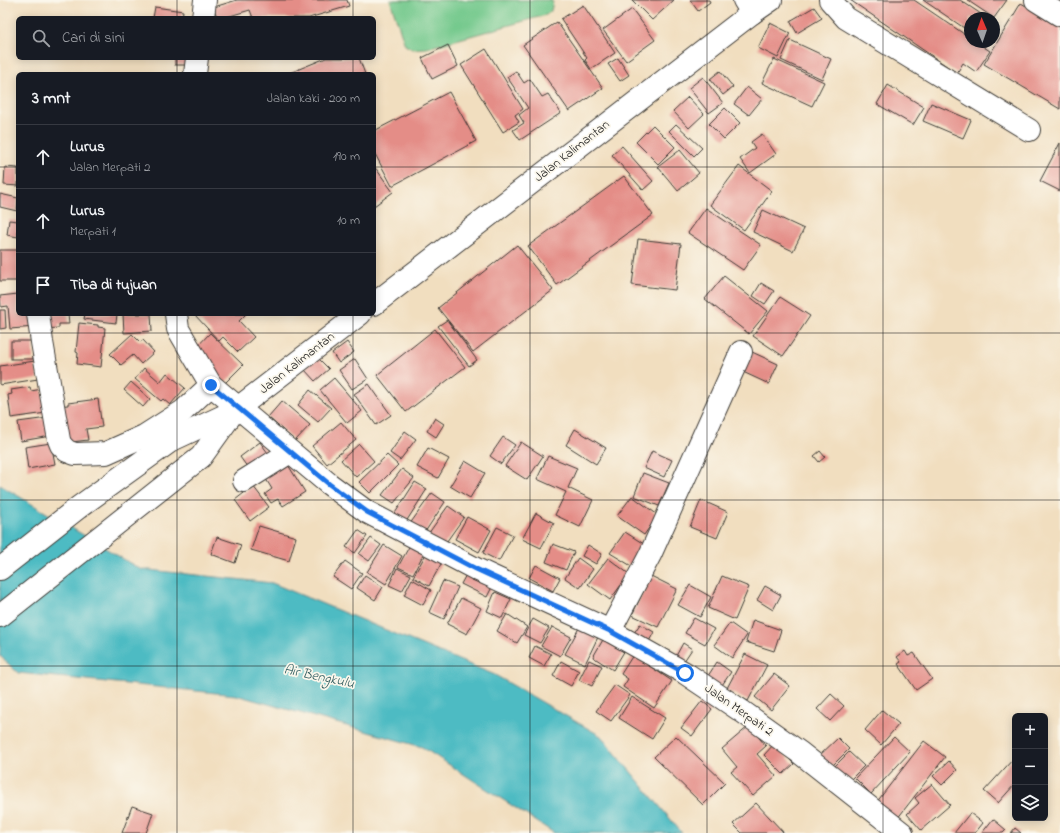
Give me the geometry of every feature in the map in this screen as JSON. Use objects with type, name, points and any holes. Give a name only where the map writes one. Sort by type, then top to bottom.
[{"type":"street","points":[[203,16],[206,0]]},
{"type":"street","name":"Jalan Kalimantan","points":[[376,302],[748,6],[772,0]]},
{"type":"street","points":[[830,0],[846,18],[1029,130]]},
{"type":"street","points":[[1036,0],[1060,15]]},
{"type":"street","points":[[195,72],[197,60]]},
{"type":"street","points":[[38,316],[59,440],[64,448],[70,452],[80,454],[106,452],[144,436],[183,411],[211,385]]},
{"type":"street","name":"Jalan Merpati 2","points":[[176,316],[178,329],[211,385],[236,410],[329,484],[367,512],[476,569],[610,631],[685,673],[799,752],[902,833]]},
{"type":"street","name":"Jalan Kalimantan","points":[[236,410],[357,316]]},
{"type":"street","points":[[610,631],[650,555],[741,352]]},
{"type":"street","points":[[0,569],[79,507],[172,440],[236,410]]},
{"type":"street","points":[[0,616],[202,457],[236,410]]},
{"type":"street","points":[[244,481],[290,452]]},
{"type":"green space","points":[[390,0],[551,0],[553,2],[551,11],[546,15],[427,48],[412,49],[405,45]]},
{"type":"water","name":"Air Bengkulu","points":[[0,485],[140,569],[272,583],[495,675],[601,736],[682,833],[554,833],[422,747],[236,695],[18,673],[0,656]]},
{"type":"building","points":[[237,0],[347,0],[349,6],[316,16],[252,16],[250,10],[230,16],[216,16],[214,7]]},
{"type":"building","points":[[632,0],[674,0],[652,20]]},
{"type":"building","points":[[690,0],[709,0],[710,2],[698,11]]},
{"type":"building","points":[[850,0],[914,0],[964,34],[964,48],[985,48],[990,51],[976,72],[963,63],[957,73]]},
{"type":"building","points":[[923,0],[960,0],[978,12],[964,12],[964,28]]},
{"type":"building","points":[[967,0],[1007,0],[998,12],[985,12]]},
{"type":"building","points":[[1021,3],[1060,26],[1060,109],[984,64],[994,48],[1000,48],[1000,38]]},
{"type":"building","points":[[583,5],[615,53],[591,69],[585,60],[587,58],[561,19]]},
{"type":"building","points":[[155,7],[183,11],[182,16],[153,16]]},
{"type":"building","points":[[814,7],[822,18],[797,33],[790,21]]},
{"type":"building","points":[[632,9],[655,40],[626,61],[603,30]]},
{"type":"building","points":[[557,22],[603,88],[569,111],[523,45]]},
{"type":"building","points":[[770,23],[790,33],[778,58],[758,48]]},
{"type":"building","points":[[790,40],[831,59],[822,79],[781,60]]},
{"type":"building","points":[[448,45],[458,66],[432,79],[422,58]]},
{"type":"building","points":[[486,49],[523,109],[515,115],[519,122],[503,132],[461,65]]},
{"type":"building","points":[[618,58],[629,75],[620,81],[608,64]]},
{"type":"building","points":[[774,59],[824,82],[812,106],[762,83]]},
{"type":"building","points":[[175,60],[191,60],[191,65],[175,65]]},
{"type":"building","points":[[321,60],[360,60],[364,72],[292,72]]},
{"type":"building","points":[[516,71],[524,83],[530,79],[542,97],[548,94],[561,113],[520,140],[513,130],[524,123],[519,115],[528,108],[507,77]]},
{"type":"building","points":[[720,71],[733,87],[723,95],[710,79]]},
{"type":"building","points":[[703,77],[723,103],[709,113],[689,88]]},
{"type":"building","points":[[888,85],[924,107],[913,125],[877,104]]},
{"type":"building","points":[[747,87],[762,99],[749,115],[734,104]]},
{"type":"building","points":[[449,92],[476,141],[392,186],[376,156],[376,130]]},
{"type":"building","points":[[688,97],[704,114],[689,128],[673,111]]},
{"type":"building","points":[[931,103],[971,120],[963,138],[923,121]]},
{"type":"building","points":[[725,108],[740,123],[724,139],[709,124]]},
{"type":"building","points":[[676,124],[702,148],[694,156],[669,131]]},
{"type":"building","points":[[653,125],[675,147],[658,164],[636,142]]},
{"type":"building","points":[[762,134],[776,154],[750,173],[740,159],[755,148],[751,142]]},
{"type":"building","points":[[1060,143],[1060,191],[1040,181]]},
{"type":"building","points":[[622,146],[653,181],[643,190],[612,155]]},
{"type":"building","points":[[680,150],[699,173],[678,191],[658,167]]},
{"type":"building","points":[[739,166],[772,191],[744,230],[710,205]]},
{"type":"building","points":[[5,167],[16,168],[16,186],[4,185]]},
{"type":"building","points":[[376,169],[393,192],[376,205]]},
{"type":"building","points":[[624,176],[653,215],[557,285],[528,246]]},
{"type":"building","points":[[0,194],[16,198],[16,211],[0,207]]},
{"type":"building","points":[[706,208],[761,245],[743,270],[688,233]]},
{"type":"building","points":[[763,210],[804,229],[793,251],[753,232]]},
{"type":"building","points":[[9,220],[16,221],[16,237],[7,235]]},
{"type":"building","points":[[638,239],[681,244],[675,290],[632,285]]},
{"type":"building","points":[[517,245],[553,290],[473,352],[438,308]]},
{"type":"building","points":[[0,250],[16,250],[16,281],[0,281]]},
{"type":"building","points":[[724,276],[768,311],[749,334],[705,299]]},
{"type":"building","points":[[761,283],[774,291],[765,304],[753,296]]},
{"type":"building","points":[[16,294],[16,316],[34,316],[35,327],[10,329],[8,306],[1,307],[0,296]]},
{"type":"building","points":[[780,297],[810,316],[783,356],[753,336]]},
{"type":"building","points":[[0,310],[5,310],[6,328],[0,329]]},
{"type":"building","points":[[40,316],[68,316],[69,324],[59,324],[59,328],[41,329]]},
{"type":"building","points":[[85,316],[117,316],[116,323],[84,319]]},
{"type":"building","points":[[123,316],[151,316],[152,331],[124,333]]},
{"type":"building","points":[[196,316],[244,316],[239,321],[254,337],[238,352],[223,337],[219,341]]},
{"type":"building","points":[[447,320],[477,360],[469,366],[438,326]]},
{"type":"building","points":[[79,323],[98,325],[98,327],[105,328],[101,367],[77,364],[78,353],[76,352]]},
{"type":"building","points":[[435,329],[465,367],[406,412],[377,375]]},
{"type":"building","points":[[210,333],[243,365],[225,383],[192,352]]},
{"type":"building","points":[[132,334],[140,342],[143,340],[154,352],[141,364],[133,355],[121,365],[110,354]]},
{"type":"building","points":[[11,341],[33,341],[33,359],[11,359]]},
{"type":"building","points":[[347,342],[354,352],[339,363],[332,353]]},
{"type":"building","points":[[752,352],[778,364],[769,384],[743,372]]},
{"type":"building","points":[[317,357],[329,369],[315,381],[304,369]]},
{"type":"building","points":[[355,359],[368,379],[352,389],[339,370]]},
{"type":"building","points":[[35,361],[38,379],[0,385],[0,366]]},
{"type":"building","points":[[144,368],[160,382],[167,373],[185,388],[170,405],[163,399],[161,401],[135,379]]},
{"type":"building","points":[[334,378],[362,411],[347,423],[320,390]]},
{"type":"building","points":[[131,382],[150,399],[143,407],[124,390]]},
{"type":"building","points":[[369,384],[391,415],[376,425],[354,394]]},
{"type":"building","points":[[30,387],[31,391],[42,389],[46,413],[11,418],[8,395],[12,394],[11,390]]},
{"type":"building","points":[[310,390],[331,408],[318,422],[298,405]]},
{"type":"building","points":[[98,399],[102,427],[86,429],[88,440],[63,443],[57,406]]},
{"type":"building","points":[[282,401],[310,425],[295,441],[268,417]]},
{"type":"building","points":[[48,418],[51,436],[21,441],[18,422]]},
{"type":"building","points":[[435,418],[444,424],[436,437],[427,431]]},
{"type":"building","points":[[341,422],[356,440],[327,464],[312,446]]},
{"type":"building","points":[[575,429],[606,448],[596,464],[566,445]]},
{"type":"building","points":[[405,431],[416,439],[400,460],[390,453]]},
{"type":"building","points":[[503,437],[515,445],[501,464],[490,456]]},
{"type":"building","points":[[260,442],[273,460],[253,475],[240,457]]},
{"type":"building","points":[[521,442],[543,456],[527,480],[505,466]]},
{"type":"building","points":[[51,443],[55,464],[28,469],[25,447]]},
{"type":"building","points":[[359,444],[374,461],[356,477],[341,460]]},
{"type":"building","points":[[428,448],[449,459],[438,478],[417,467]]},
{"type":"building","points":[[652,451],[672,460],[664,477],[644,468]]},
{"type":"building","points":[[820,451],[825,457],[819,462],[814,456]]},
{"type":"building","points":[[387,455],[398,465],[370,493],[359,482]]},
{"type":"building","points":[[548,456],[577,468],[568,488],[593,500],[580,527],[555,515],[566,492],[537,479]]},
{"type":"building","points":[[283,457],[305,492],[283,506],[278,499],[271,503],[265,494],[272,489],[261,471]]},
{"type":"building","points":[[465,461],[485,473],[470,498],[450,486]]},
{"type":"building","points":[[402,469],[414,478],[394,503],[382,495]]},
{"type":"building","points":[[643,473],[669,483],[659,506],[634,496]]},
{"type":"building","points":[[415,482],[427,489],[402,528],[390,521]]},
{"type":"building","points":[[253,486],[269,507],[250,521],[235,500]]},
{"type":"building","points":[[432,493],[445,502],[421,538],[407,528]]},
{"type":"building","points":[[632,496],[658,515],[644,535],[617,516]]},
{"type":"building","points":[[701,500],[728,512],[717,538],[690,527]]},
{"type":"building","points":[[448,506],[464,517],[442,548],[426,537]]},
{"type":"building","points":[[536,513],[554,523],[541,548],[522,539]]},
{"type":"building","points":[[467,517],[491,530],[479,552],[455,539]]},
{"type":"building","points":[[259,526],[296,537],[289,561],[251,550]]},
{"type":"building","points":[[497,527],[513,535],[499,561],[483,553]]},
{"type":"building","points":[[358,530],[367,536],[355,553],[346,547]]},
{"type":"building","points":[[625,532],[647,546],[633,567],[610,553]]},
{"type":"building","points":[[217,537],[241,545],[235,563],[211,554]]},
{"type":"building","points":[[371,538],[381,545],[369,561],[359,554]]},
{"type":"building","points":[[553,544],[574,552],[566,570],[546,562]]},
{"type":"building","points":[[384,545],[402,556],[386,584],[367,572]]},
{"type":"building","points":[[410,545],[424,553],[413,574],[398,567]]},
{"type":"building","points":[[588,545],[602,554],[596,564],[582,556]]},
{"type":"building","points":[[426,554],[442,562],[429,586],[413,577]]},
{"type":"building","points":[[578,558],[593,569],[580,588],[565,578]]},
{"type":"building","points":[[608,558],[629,574],[610,600],[588,584]]},
{"type":"building","points":[[345,561],[362,573],[351,589],[333,577]]},
{"type":"building","points":[[536,565],[560,578],[553,591],[529,578]]},
{"type":"building","points":[[397,568],[411,575],[402,591],[389,585]]},
{"type":"building","points":[[468,571],[494,583],[487,597],[461,584]]},
{"type":"building","points":[[365,575],[383,587],[375,600],[357,588]]},
{"type":"building","points":[[651,576],[677,589],[658,627],[632,615]]},
{"type":"building","points":[[722,576],[749,587],[735,620],[708,608]]},
{"type":"building","points":[[412,579],[431,590],[423,605],[404,595]]},
{"type":"building","points":[[443,581],[458,587],[444,619],[429,612]]},
{"type":"building","points":[[690,585],[711,597],[700,617],[678,605]]},
{"type":"building","points":[[765,586],[781,595],[773,610],[757,600]]},
{"type":"building","points":[[495,592],[511,599],[502,618],[487,611]]},
{"type":"building","points":[[461,598],[481,608],[467,634],[447,624]]},
{"type":"building","points":[[507,614],[527,627],[517,643],[497,631]]},
{"type":"building","points":[[694,618],[714,629],[705,644],[685,633]]},
{"type":"building","points":[[533,619],[549,628],[540,643],[524,635]]},
{"type":"building","points":[[753,620],[781,630],[774,651],[746,642]]},
{"type":"building","points":[[730,623],[747,635],[732,658],[714,645]]},
{"type":"building","points":[[640,624],[654,632],[647,645],[632,636]]},
{"type":"building","points":[[552,627],[571,637],[560,656],[541,646]]},
{"type":"building","points":[[579,628],[598,637],[585,664],[565,654]]},
{"type":"building","points":[[604,638],[625,650],[613,670],[593,657]]},
{"type":"building","points":[[683,643],[692,649],[684,661],[676,656]]},
{"type":"building","points":[[535,646],[551,654],[544,666],[529,658]]},
{"type":"building","points":[[905,651],[908,656],[914,653],[932,679],[916,690],[898,664],[901,662],[897,657]]},
{"type":"building","points":[[745,654],[767,665],[748,701],[726,690]]},
{"type":"building","points":[[633,655],[672,681],[654,708],[623,687],[628,679],[621,674]]},
{"type":"building","points":[[589,660],[602,666],[592,686],[579,680]]},
{"type":"building","points":[[561,661],[579,671],[571,686],[553,676]]},
{"type":"building","points":[[717,662],[731,672],[720,688],[706,679]]},
{"type":"building","points":[[774,674],[790,686],[771,710],[755,697]]},
{"type":"building","points":[[615,685],[630,695],[611,721],[596,711]]},
{"type":"building","points":[[831,694],[844,706],[830,721],[817,709]]},
{"type":"building","points":[[632,697],[665,718],[652,739],[619,718]]},
{"type":"building","points":[[702,701],[712,709],[692,736],[681,728]]},
{"type":"building","points":[[882,710],[899,724],[881,745],[865,730]]},
{"type":"building","points":[[749,726],[766,746],[757,754],[776,776],[753,796],[731,772],[737,767],[722,749]]},
{"type":"building","points":[[676,736],[725,783],[703,805],[654,757]]},
{"type":"building","points":[[894,737],[910,752],[871,794],[855,778]]},
{"type":"building","points":[[838,738],[849,749],[830,768],[819,756]]},
{"type":"building","points":[[924,741],[945,757],[897,819],[876,803]]},
{"type":"building","points":[[774,744],[794,764],[783,774],[764,755]]},
{"type":"building","points":[[849,752],[864,766],[848,782],[833,768]]},
{"type":"building","points":[[1012,760],[1012,787],[998,803],[984,791]]},
{"type":"building","points":[[949,761],[957,770],[942,785],[933,776]]},
{"type":"building","points":[[932,784],[950,805],[921,830],[907,814],[919,803],[915,798]]},
{"type":"building","points":[[756,803],[784,833],[742,833],[733,824]]},
{"type":"building","points":[[132,806],[153,813],[146,833],[122,833]]},
{"type":"building","points":[[970,813],[983,823],[975,833],[954,833]]},
{"type":"building","points":[[993,819],[1006,830],[1003,833],[982,833]]},
{"type":"building","points":[[1015,828],[1021,833],[1011,833]]},
{"type":"route","points":[[211,385],[329,484],[367,512],[476,569],[610,631],[685,673]]}]
